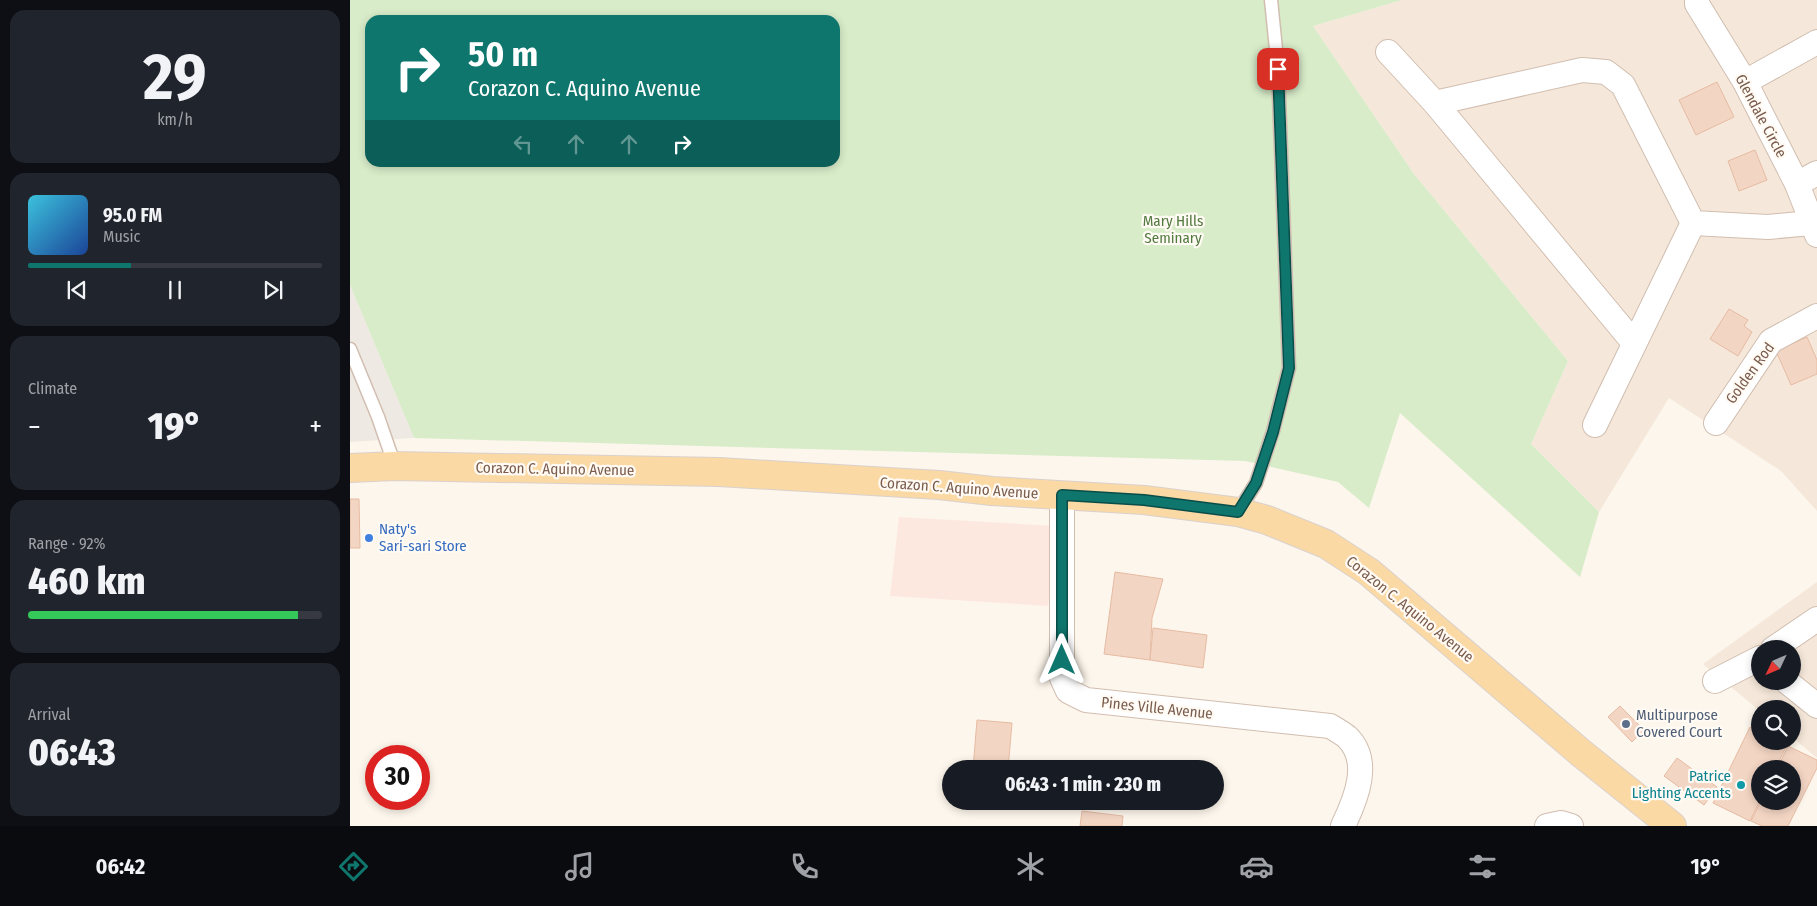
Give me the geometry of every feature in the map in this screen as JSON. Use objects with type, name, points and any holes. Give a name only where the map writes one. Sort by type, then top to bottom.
[{"type":"main road","name":"Corazon C. Aquino Avenue","points":[[350,468],[395,466],[719,472],[1144,500],[1238,512],[1267,520],[1326,544],[1369,572],[1581,753],[1672,826]]},
{"type":"street","name":"Glendale Circle","points":[[1697,0],[1697,4],[1745,82],[1797,184],[1814,229]]},
{"type":"street","points":[[1745,82],[1817,42]]},
{"type":"street","points":[[1388,52],[1435,103],[1634,343]]},
{"type":"street","points":[[1435,103],[1582,70],[1606,72],[1623,86],[1693,223]]},
{"type":"street","points":[[1797,184],[1817,173]]},
{"type":"street","points":[[1693,223],[1814,229]]},
{"type":"street","points":[[1595,425],[1693,223]]},
{"type":"street","name":"Golden Rod","points":[[1716,423],[1770,341],[1817,316]]},
{"type":"street","name":"Pines Ville Avenue","points":[[1062,495],[1062,678],[1068,691],[1086,700],[1330,726],[1347,737],[1358,753],[1360,783],[1356,799],[1343,826]]},
{"type":"street","points":[[1786,640],[1817,619]]},
{"type":"street","points":[[1715,680],[1751,662]]},
{"type":"street","points":[[1797,690],[1817,706]]},
{"type":"street","points":[[1547,826],[1561,822],[1570,826]]},
{"type":"lane","points":[[1238,512],[1256,483],[1273,432],[1289,368],[1278,69],[1271,0]]},
{"type":"lane","points":[[350,349],[378,417],[395,466]]},
{"type":"shaded area","points":[[1402,0],[1817,0],[1817,511],[1781,471],[1669,398],[1599,512],[1531,444],[1568,361],[1414,174],[1313,26]]},
{"type":"shaded area","points":[[350,285],[414,438],[350,442]]},
{"type":"shaded area","points":[[899,517],[1057,526],[1048,606],[890,596]]},
{"type":"shaded area","points":[[1817,582],[1817,758],[1801,745],[1801,700],[1751,700],[1751,704],[1703,664]]},
{"type":"green space","name":"Mary Hills Seminary","points":[[350,0],[1402,0],[1313,26],[1414,174],[1568,361],[1531,444],[1599,512],[1580,577],[1400,413],[1369,508],[1338,482],[1245,461],[414,438],[350,285]]},
{"type":"building","points":[[1717,82],[1734,117],[1696,135],[1679,100]]},
{"type":"building","points":[[1755,150],[1767,180],[1739,191],[1728,161]]},
{"type":"building","points":[[1729,309],[1748,320],[1744,326],[1752,332],[1738,356],[1710,339]]},
{"type":"building","points":[[1807,337],[1817,360],[1817,374],[1791,385],[1776,351]]},
{"type":"building","points":[[350,499],[359,499],[360,548],[350,548]]},
{"type":"building","points":[[1115,572],[1163,579],[1152,618],[1150,660],[1104,654]]},
{"type":"building","points":[[1153,628],[1207,635],[1203,668],[1150,660]]},
{"type":"building","name":"Multipurpose Covered Court","points":[[1620,706],[1644,730],[1632,742],[1608,717]]},
{"type":"building","points":[[977,720],[1012,723],[1009,760],[974,760]]},
{"type":"building","name":"Patrice Lighting Accents","points":[[1750,727],[1751,750],[1784,750],[1780,760],[1751,760],[1751,810],[1755,810],[1750,821],[1713,803]]},
{"type":"building","points":[[1786,750],[1796,750],[1817,760],[1817,768],[1801,800],[1801,760],[1781,760]]},
{"type":"building","points":[[1677,758],[1717,787],[1704,805],[1664,776]]},
{"type":"building","points":[[1756,810],[1796,810],[1788,826],[1762,826],[1751,821]]},
{"type":"building","points":[[1082,811],[1123,816],[1122,826],[1080,826]]},
{"type":"place","name":"Naty's Sari-sari Store","points":[[369,538]]},
{"type":"place","name":"Multipurpose Covered Court","points":[[1626,724]]},
{"type":"place","name":"Patrice Lighting Accents","points":[[1741,785]]},
{"type":"route","points":[[1062,660],[1062,495],[1144,500],[1238,512],[1256,483],[1273,432],[1289,368],[1278,69]]}]
